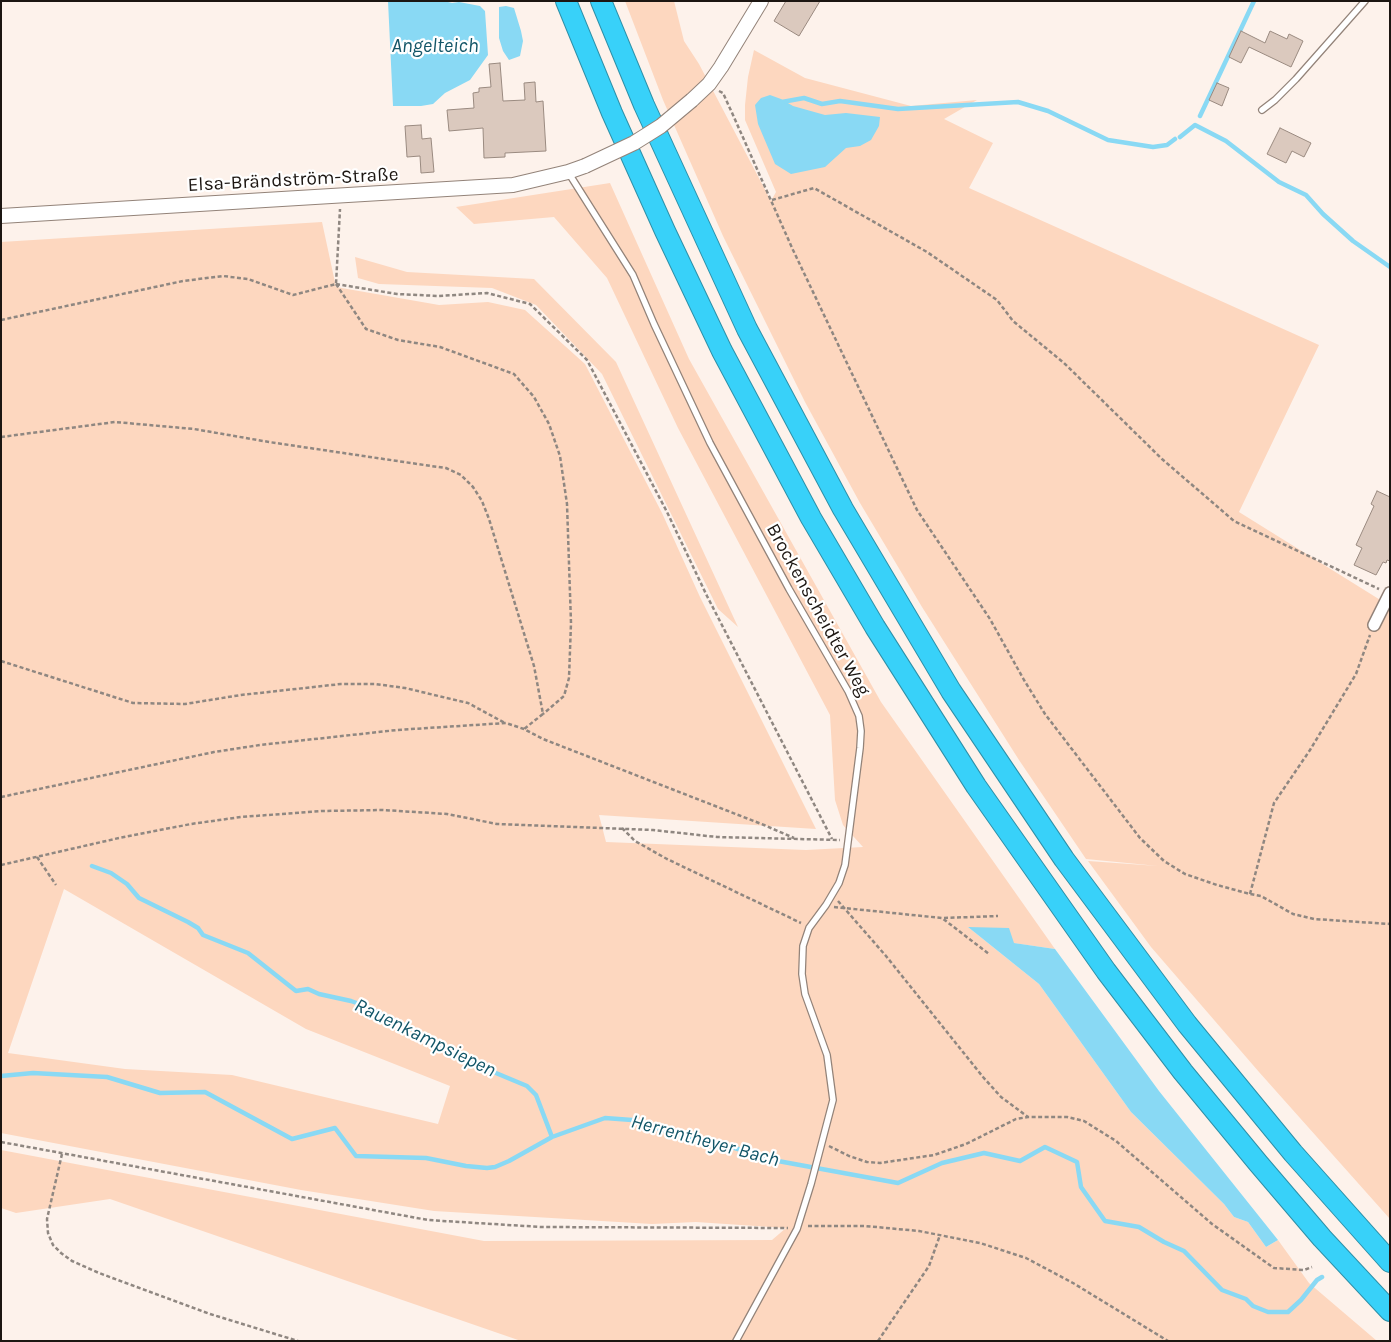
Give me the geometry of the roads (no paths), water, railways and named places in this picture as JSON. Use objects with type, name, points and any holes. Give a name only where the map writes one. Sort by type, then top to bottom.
[{"type":"highway","points":[[566,1],[620,131],[722,351],[811,518],[875,627],[976,786],[1106,972],[1183,1072],[1258,1163],[1322,1238],[1390,1311]]},
{"type":"highway","points":[[601,1],[644,105],[752,338],[843,509],[946,682],[1064,858],[1186,1024],[1293,1153],[1390,1262]]},
{"type":"street","name":"Elsa-Brändström-Straße","points":[[1,216],[513,185],[568,172],[634,143],[661,126],[692,100],[708,84],[728,57],[761,1]]},
{"type":"street","points":[[1374,625],[1390,593]]},
{"type":"lane","points":[[1262,110],[1296,79],[1365,1]]},
{"type":"lane","name":"Brockenscheidter Weg","points":[[568,172],[633,275],[710,443],[789,589],[848,690],[859,716],[860,748],[845,865],[839,884],[826,906],[809,928],[803,946],[802,974],[805,994],[827,1055],[833,1100],[797,1229],[736,1341]]},
{"type":"water","name":"Angelteich","points":[[388,1],[444,1],[480,6],[485,11],[488,55],[470,80],[445,93],[433,104],[393,106]]},
{"type":"water","points":[[499,7],[514,8],[523,41],[520,56],[509,60],[503,51],[499,38]]},
{"type":"water","points":[[770,95],[793,106],[825,115],[846,113],[880,117],[879,126],[871,140],[860,146],[846,148],[825,167],[791,174],[775,164],[758,124],[755,105],[761,98]]},
{"type":"water","points":[[968,927],[1009,928],[1014,943],[1055,949],[1159,1091],[1278,1240],[1266,1247],[1248,1222],[1234,1217],[1224,1204],[1131,1112],[1039,984]]},
{"type":"waterway","points":[[1200,116],[1254,1]]},
{"type":"waterway","points":[[782,102],[804,98],[822,104],[840,101],[898,109],[1018,102],[1048,111],[1108,140],[1153,147],[1167,145],[1175,139]]},
{"type":"waterway","points":[[1180,137],[1195,125],[1226,141],[1279,182],[1306,195],[1323,214],[1353,241],[1390,267]]},
{"type":"waterway","name":"Rauenkampsiepen","points":[[92,866],[111,873],[127,884],[139,898],[188,922],[198,928],[203,935],[248,953],[296,991],[308,989],[319,994],[365,1006],[416,1031],[448,1053],[527,1086],[536,1095],[552,1137]]},
{"type":"waterway","name":"Herrentheyer Bach","points":[[1,1076],[33,1073],[107,1077],[160,1093],[205,1092],[292,1139],[335,1128],[356,1156],[426,1158],[487,1168],[509,1161],[552,1137],[605,1118],[632,1120],[679,1135],[718,1143],[778,1161],[898,1183],[942,1163],[984,1153],[1020,1161],[1045,1147],[1077,1162],[1081,1187],[1105,1221],[1139,1227],[1184,1251],[1222,1290],[1246,1299],[1253,1306],[1268,1312],[1288,1312],[1322,1277]]}]
